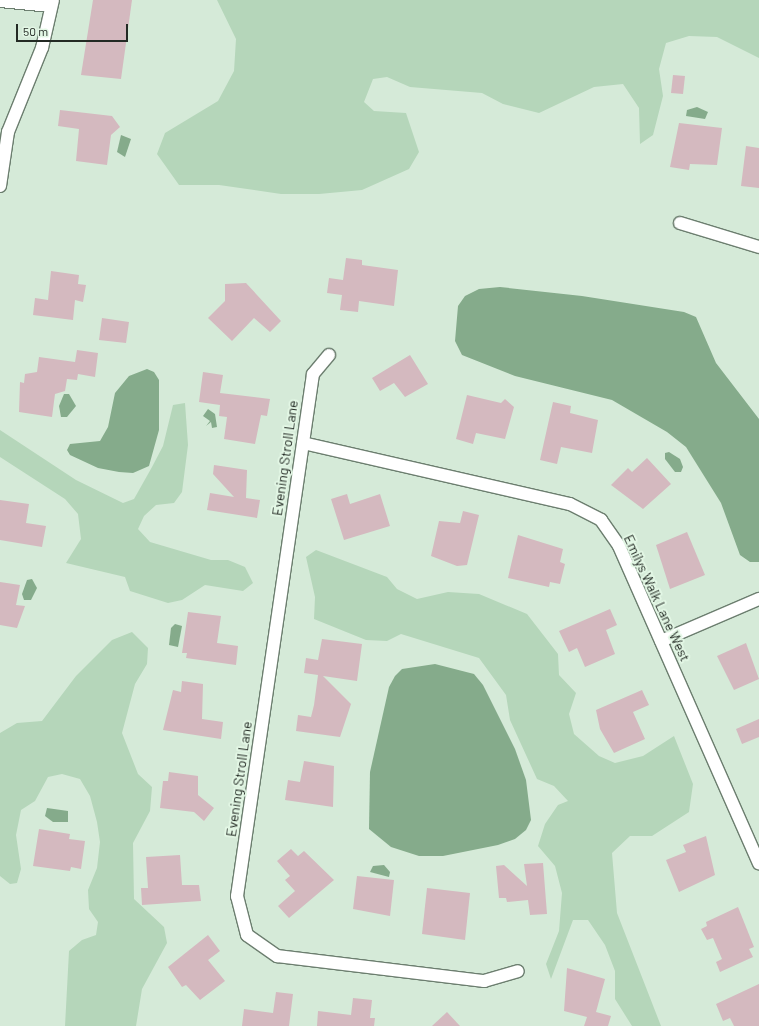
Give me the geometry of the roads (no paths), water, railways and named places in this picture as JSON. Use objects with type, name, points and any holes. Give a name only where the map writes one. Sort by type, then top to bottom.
[{"type":"street","points":[[0,0],[52,3],[42,48],[8,132],[0,186]]},
{"type":"street","points":[[680,223],[759,247]]},
{"type":"street","name":"Evening Stroll Lane","points":[[329,355],[313,374],[237,896],[247,935],[277,956],[484,981],[518,971]]},
{"type":"street","name":"Emilys Walk Lane West","points":[[303,443],[570,504],[601,520],[619,546],[660,642],[759,863]]},
{"type":"street","points":[[660,642],[759,599]]}]
